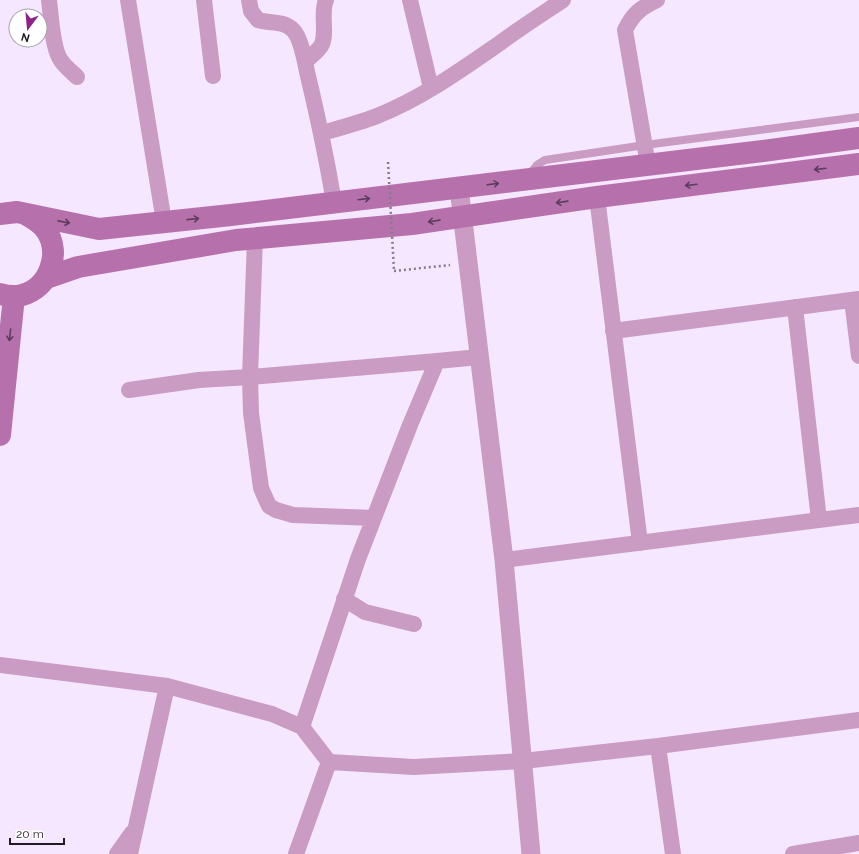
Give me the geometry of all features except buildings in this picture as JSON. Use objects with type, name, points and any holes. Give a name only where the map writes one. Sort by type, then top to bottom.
[{"type":"main road","points":[[0,214],[9,212],[26,214],[99,229],[526,180],[647,155],[859,138]]},
{"type":"main road","points":[[46,278],[78,267],[236,240],[412,224],[597,197],[859,164]]},
{"type":"main road","points":[[0,435],[7,295],[22,295],[36,288],[46,278],[52,266],[54,254],[52,241],[46,230],[37,221],[26,214]]},
{"type":"street","points":[[49,0],[55,42],[59,57],[64,66],[77,77]]},
{"type":"street","points":[[128,0],[164,222]]},
{"type":"street","points":[[204,0],[213,76]]},
{"type":"street","points":[[249,0],[251,11],[258,20],[280,23],[288,26],[295,31],[302,47],[322,133],[334,203]]},
{"type":"street","points":[[305,62],[321,46],[323,38],[324,5],[326,0]]},
{"type":"street","points":[[410,0],[432,88]]},
{"type":"street","points":[[647,155],[625,30],[632,17],[644,6],[656,0]]},
{"type":"street","points":[[322,133],[378,116],[432,88],[466,68],[500,42],[559,1]]},
{"type":"street","points":[[459,188],[504,560],[531,854]]},
{"type":"street","points":[[597,197],[640,543]]},
{"type":"street","points":[[255,238],[250,377],[251,413],[261,488],[269,506],[276,510],[293,515],[374,518]]},
{"type":"street","points":[[614,332],[856,300],[859,356]]},
{"type":"street","points":[[795,307],[819,520]]},
{"type":"street","points":[[129,390],[199,380],[479,357]]},
{"type":"street","points":[[302,726],[344,599],[374,518],[410,425],[438,361]]},
{"type":"street","points":[[504,560],[859,515]]},
{"type":"street","points":[[344,599],[364,612],[414,624]]},
{"type":"street","points":[[0,665],[167,686],[272,714],[302,726],[329,762],[414,767],[523,761],[658,746],[859,720]]},
{"type":"street","points":[[130,854],[167,686]]},
{"type":"street","points":[[658,746],[673,854]]},
{"type":"street","points":[[296,854],[329,762]]},
{"type":"street","points":[[117,854],[136,828]]},
{"type":"street","points":[[793,854],[859,843]]},
{"type":"lane","points":[[647,155],[859,117]]},
{"type":"path","points":[[388,162],[394,271],[468,263]]}]
